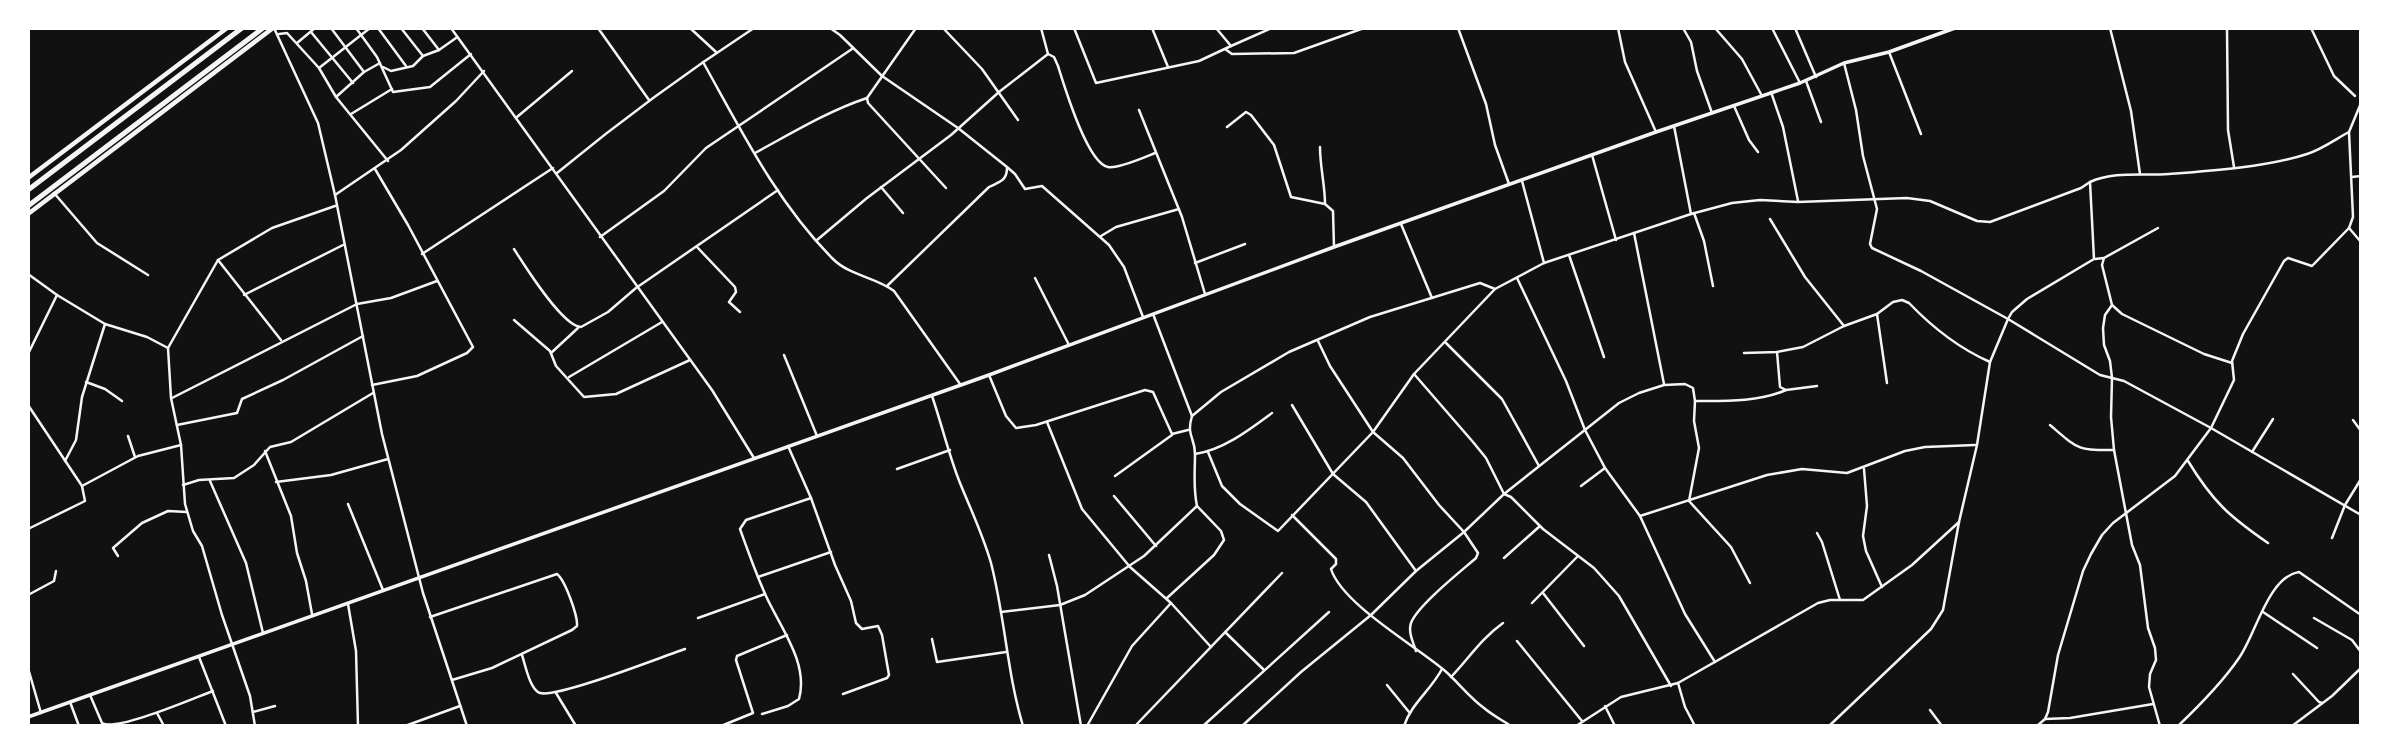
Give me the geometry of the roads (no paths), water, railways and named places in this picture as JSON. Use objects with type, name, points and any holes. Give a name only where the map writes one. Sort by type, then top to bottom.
[{"type":"highway","points":[[28,190],[242,28]]},
{"type":"highway","points":[[28,206],[263,28]]},
{"type":"main road","points":[[28,178],[227,28]]},
{"type":"main road","points":[[28,214],[274,28]]},
{"type":"street","points":[[274,28],[318,123],[388,459],[430,617],[467,726]]},
{"type":"street","points":[[297,43],[315,28]]},
{"type":"street","points":[[331,28],[364,72]]},
{"type":"street","points":[[356,28],[381,65],[394,92],[430,87],[471,54]]},
{"type":"street","points":[[319,68],[370,28]]},
{"type":"street","points":[[378,28],[406,66]]},
{"type":"street","points":[[401,28],[423,56]]},
{"type":"street","points":[[422,28],[439,50]]},
{"type":"street","points":[[451,28],[712,390],[754,458]]},
{"type":"street","points":[[598,28],[649,100]]},
{"type":"street","points":[[690,28],[717,52]]},
{"type":"street","points":[[557,173],[649,100],[754,28]]},
{"type":"street","points":[[830,28],[882,76],[958,128],[1007,167],[1025,189],[1042,186],[1101,236],[1119,259],[1143,317]]},
{"type":"street","points":[[755,153],[826,115],[867,98],[916,28]]},
{"type":"street","points":[[943,28],[982,69],[1018,120]]},
{"type":"street","points":[[1041,28],[1048,54]]},
{"type":"street","points":[[1074,28],[1096,83],[1199,61],[1272,28]]},
{"type":"street","points":[[1152,28],[1169,68]]},
{"type":"street","points":[[1216,28],[1230,46]]},
{"type":"street","points":[[1225,49],[1232,54],[1294,52],[1364,28]]},
{"type":"street","points":[[1458,28],[1486,104],[1495,145],[1510,186]]},
{"type":"street","points":[[1618,28],[1625,62],[1656,132]]},
{"type":"street","points":[[1683,28],[1691,42],[1697,71],[1712,113]]},
{"type":"street","points":[[1715,28],[1742,59],[1762,96]]},
{"type":"street","points":[[1772,28],[1800,83]]},
{"type":"street","points":[[1795,28],[1816,77]]},
{"type":"street","points":[[28,717],[989,375],[1334,247],[1806,81],[1844,63],[1889,52],[1955,28]]},
{"type":"street","points":[[2110,28],[2131,111],[2140,174]]},
{"type":"street","points":[[2227,28],[2228,130],[2234,167]]},
{"type":"street","points":[[2311,28],[2334,76],[2355,96]]},
{"type":"street","points":[[311,32],[353,83]]},
{"type":"street","points":[[279,34],[287,33],[319,68],[336,97],[388,161]]},
{"type":"street","points":[[381,65],[391,71],[413,65],[423,56],[439,50],[457,37]]},
{"type":"street","points":[[600,237],[664,191],[706,148],[853,48]]},
{"type":"street","points":[[1889,52],[1921,134]]},
{"type":"street","points":[[817,240],[1048,54]]},
{"type":"street","points":[[1048,54],[1055,57],[1079,126],[1091,150],[1104,165],[1121,165],[1155,153]]},
{"type":"street","points":[[703,62],[778,190],[817,240],[834,260],[850,271],[894,291],[961,384]]},
{"type":"street","points":[[1844,63],[1877,209],[1870,244],[1872,248],[1921,271],[2008,319],[2076,363],[2100,375],[2124,381],[2211,428],[2361,515]]},
{"type":"street","points":[[336,97],[364,72],[381,65]]},
{"type":"street","points":[[335,195],[388,161],[456,101],[484,71]]},
{"type":"street","points":[[517,117],[572,71]]},
{"type":"street","points":[[1806,81],[1821,122]]},
{"type":"street","points":[[351,114],[392,89]]},
{"type":"street","points":[[1771,92],[1783,127],[1798,202]]},
{"type":"street","points":[[867,98],[868,103],[946,188]]},
{"type":"street","points":[[2037,726],[2045,719],[2058,655],[2083,571],[2102,535],[2126,512],[2167,482],[2188,461],[2211,428],[2234,380],[2232,363],[2243,334],[2284,261],[2288,258],[2312,266],[2349,228],[2353,217],[2350,130],[2361,104]]},
{"type":"street","points":[[1734,106],[1749,140],[1758,152]]},
{"type":"street","points":[[1139,110],[1179,209],[1205,294]]},
{"type":"street","points":[[1227,127],[1246,112],[1251,115],[1274,145],[1291,197],[1325,204],[1333,211],[1334,247]]},
{"type":"street","points":[[1674,126],[1692,213],[1706,250],[1713,286]]},
{"type":"street","points":[[1208,452],[1222,486],[1276,531],[1373,432],[1415,374],[1495,289],[1544,263],[1692,213],[1732,203],[1760,200],[1798,202],[1907,198],[1930,201],[1978,221],[1990,222],[2110,176],[2168,174],[2234,167],[2308,154],[2350,130]]},
{"type":"street","points":[[1320,147],[1325,204]]},
{"type":"street","points":[[1592,155],[1616,240]]},
{"type":"street","points":[[887,286],[989,187],[1003,181],[1007,175],[1007,167]]},
{"type":"street","points":[[422,254],[553,168]]},
{"type":"street","points":[[372,386],[417,376],[473,347],[408,225],[374,169]]},
{"type":"street","points":[[2352,177],[2361,176]]},
{"type":"street","points":[[1522,181],[1544,263]]},
{"type":"street","points":[[2090,182],[2094,259]]},
{"type":"street","points":[[881,187],[903,213]]},
{"type":"street","points":[[551,353],[578,328],[608,312],[636,288],[778,190]]},
{"type":"street","points":[[54,193],[97,243],[148,275]]},
{"type":"street","points":[[255,726],[250,696],[202,546],[193,531],[187,512],[182,485],[181,445],[171,398],[168,348],[218,260],[272,228],[337,206]]},
{"type":"street","points":[[1101,236],[1116,227],[1179,209]]},
{"type":"street","points":[[1770,219],[1804,277],[1844,326]]},
{"type":"street","points":[[1401,224],[1432,298]]},
{"type":"street","points":[[2349,228],[2361,242]]},
{"type":"street","points":[[1829,726],[1931,629],[1943,610],[1977,445],[1990,362],[2011,312],[2027,299],[2094,259],[2104,258],[2158,229]]},
{"type":"street","points":[[1634,233],[1664,386]]},
{"type":"street","points":[[1195,263],[1245,244]]},
{"type":"street","points":[[244,295],[343,245]]},
{"type":"street","points":[[697,247],[735,287],[736,292],[729,302],[740,312]]},
{"type":"street","points":[[514,250],[551,302],[578,328]]},
{"type":"street","points":[[1569,255],[1604,357]]},
{"type":"street","points":[[2104,258],[2102,265],[2112,305],[2122,314],[2204,354],[2232,363]]},
{"type":"street","points":[[218,260],[281,341]]},
{"type":"street","points":[[28,274],[105,324],[147,337],[168,348]]},
{"type":"street","points":[[1035,278],[1069,345]]},
{"type":"street","points":[[1517,278],[1566,381],[1585,430],[1605,468],[1640,516],[1685,614],[1715,662]]},
{"type":"street","points":[[171,398],[357,304],[391,298],[436,281]]},
{"type":"street","points":[[1192,416],[1233,385],[1289,352],[1370,317],[1480,283],[1495,289]]},
{"type":"street","points":[[28,354],[57,295]]},
{"type":"street","points":[[1744,353],[1777,352],[1815,343],[1844,326],[1877,314],[1893,302],[1902,300],[1909,303],[1949,339],[1990,362]]},
{"type":"street","points":[[2112,305],[2105,315],[2102,328],[2112,378],[2114,450],[2132,545],[2140,565],[2148,628],[2155,648],[2156,660],[2150,674],[2149,687],[2160,726]]},
{"type":"street","points":[[1153,314],[1192,416],[1188,430],[1195,454],[1193,475],[1197,506],[1221,531],[1224,540],[1214,555],[1167,598]]},
{"type":"street","points":[[1877,314],[1887,383]]},
{"type":"street","points":[[514,320],[551,353],[556,366],[584,397],[616,394],[690,360]]},
{"type":"street","points":[[569,377],[662,322]]},
{"type":"street","points":[[65,461],[76,440],[86,382],[105,324]]},
{"type":"street","points":[[177,425],[237,413],[242,399],[283,380],[363,335]]},
{"type":"street","points":[[1318,341],[1336,375],[1373,432],[1403,458],[1478,553],[1412,620],[1411,636],[1416,651]]},
{"type":"street","points":[[1446,343],[1502,399],[1539,466]]},
{"type":"street","points":[[1777,352],[1780,387],[1786,390]]},
{"type":"street","points":[[784,355],[817,436]]},
{"type":"street","points":[[1415,374],[1486,458],[1504,494],[1511,497],[1577,557],[1594,568],[1619,596],[1671,685]]},
{"type":"street","points":[[989,375],[1006,416],[1016,428],[1047,422],[1150,390],[1172,434]]},
{"type":"street","points":[[86,382],[105,389],[122,401]]},
{"type":"street","points":[[1242,726],[1301,671],[1371,615],[1416,571],[1464,532],[1504,494],[1619,403],[1639,393],[1664,386],[1691,385],[1699,448],[1689,501]]},
{"type":"street","points":[[1695,401],[1751,398],[1817,386]]},
{"type":"street","points":[[182,485],[234,478],[254,465],[270,447],[291,442],[373,393]]},
{"type":"street","points":[[932,394],[960,482],[975,513],[987,551],[1023,726]]},
{"type":"street","points":[[28,405],[82,486],[85,501],[28,529]]},
{"type":"street","points":[[1292,405],[1333,474],[1366,502],[1416,571]]},
{"type":"street","points":[[1195,454],[1208,452],[1249,431],[1272,413]]},
{"type":"street","points":[[2252,452],[2273,419]]},
{"type":"street","points":[[2353,420],[2361,431]]},
{"type":"street","points":[[1047,422],[1082,509],[1130,567],[1167,598],[1211,647]]},
{"type":"street","points":[[2050,425],[2081,450],[2114,450]]},
{"type":"street","points":[[1115,476],[1172,434],[1188,430]]},
{"type":"street","points":[[128,436],[135,457]]},
{"type":"street","points":[[82,486],[135,457],[181,445]]},
{"type":"street","points":[[1640,516],[1767,475],[1802,469],[1847,473],[1905,451],[1925,447],[1977,445]]},
{"type":"street","points":[[788,446],[811,498],[859,628],[881,628],[889,675],[883,681],[843,694]]},
{"type":"street","points":[[897,469],[950,450]]},
{"type":"street","points":[[265,451],[291,516],[312,615]]},
{"type":"street","points":[[276,482],[331,475],[388,459]]},
{"type":"street","points":[[2188,461],[2216,503],[2268,543]]},
{"type":"street","points":[[1581,486],[1605,468]]},
{"type":"street","points":[[1864,468],[1867,506],[1863,536],[1866,551],[1882,587]]},
{"type":"street","points":[[2332,538],[2345,505],[2361,479]]},
{"type":"street","points":[[210,480],[246,563],[263,633]]},
{"type":"street","points":[[1114,496],[1156,546]]},
{"type":"street","points":[[762,714],[788,706],[799,699],[802,690],[787,635],[765,594],[740,529],[742,523],[752,517],[811,498]]},
{"type":"street","points":[[1689,501],[1731,547],[1750,583]]},
{"type":"street","points":[[348,505],[383,590]]},
{"type":"street","points":[[1001,612],[1060,605],[1085,595],[1130,567],[1197,506]]},
{"type":"street","points":[[118,556],[113,548],[142,523],[168,511],[187,512]]},
{"type":"street","points":[[1292,516],[1336,559],[1336,564],[1331,569],[1333,576],[1348,594],[1416,651],[1442,668],[1485,709],[1511,726]]},
{"type":"street","points":[[1576,726],[1605,706],[1632,693],[1678,683],[1807,608],[1830,600],[1863,600],[1912,565],[1959,522]]},
{"type":"street","points":[[1504,558],[1540,526]]},
{"type":"street","points":[[1817,533],[1840,600]]},
{"type":"street","points":[[758,577],[832,552]]},
{"type":"street","points":[[1049,555],[1081,726]]},
{"type":"street","points":[[1532,603],[1577,557]]},
{"type":"street","points":[[28,595],[54,581],[56,571]]},
{"type":"street","points":[[2178,726],[2240,657],[2280,583],[2290,573],[2299,572],[2361,615]]},
{"type":"street","points":[[1136,726],[1282,573]]},
{"type":"street","points":[[430,617],[559,574],[567,590],[577,626],[492,668],[452,680]]},
{"type":"street","points":[[1543,593],[1584,646]]},
{"type":"street","points":[[698,618],[765,594]]},
{"type":"street","points":[[348,602],[356,650],[358,726]]},
{"type":"street","points":[[1087,726],[1132,646],[1171,603]]},
{"type":"street","points":[[1203,726],[1329,612]]},
{"type":"street","points":[[2263,612],[2317,648]]},
{"type":"street","points":[[2314,618],[2352,640],[2361,652]]},
{"type":"street","points":[[1451,677],[1483,639],[1503,623]]},
{"type":"street","points":[[1225,632],[1264,670]]},
{"type":"street","points":[[722,726],[753,713],[737,656],[787,635]]},
{"type":"street","points":[[932,639],[937,662],[1006,652]]},
{"type":"street","points":[[1517,641],[1582,721]]},
{"type":"street","points":[[522,655],[534,690],[540,693],[556,692],[685,649]]},
{"type":"street","points":[[199,656],[221,719],[226,726]]},
{"type":"street","points":[[28,668],[41,713]]},
{"type":"street","points":[[1404,726],[1409,712],[1427,693],[1442,668]]},
{"type":"street","points":[[2292,726],[2347,683],[2361,668]]},
{"type":"street","points":[[2293,674],[2322,703]]},
{"type":"street","points":[[1678,683],[1685,707],[1695,726]]},
{"type":"street","points":[[1387,685],[1409,712]]},
{"type":"street","points":[[90,695],[102,723],[106,726],[142,718],[213,691]]},
{"type":"street","points":[[556,692],[576,726]]},
{"type":"street","points":[[70,702],[79,726]]},
{"type":"street","points":[[2045,719],[2070,718],[2154,704]]},
{"type":"street","points":[[253,712],[275,706]]},
{"type":"street","points":[[405,726],[460,706]]},
{"type":"street","points":[[1605,706],[1615,726]]},
{"type":"street","points":[[1930,710],[1942,726]]},
{"type":"street","points":[[155,713],[163,726]]}]
